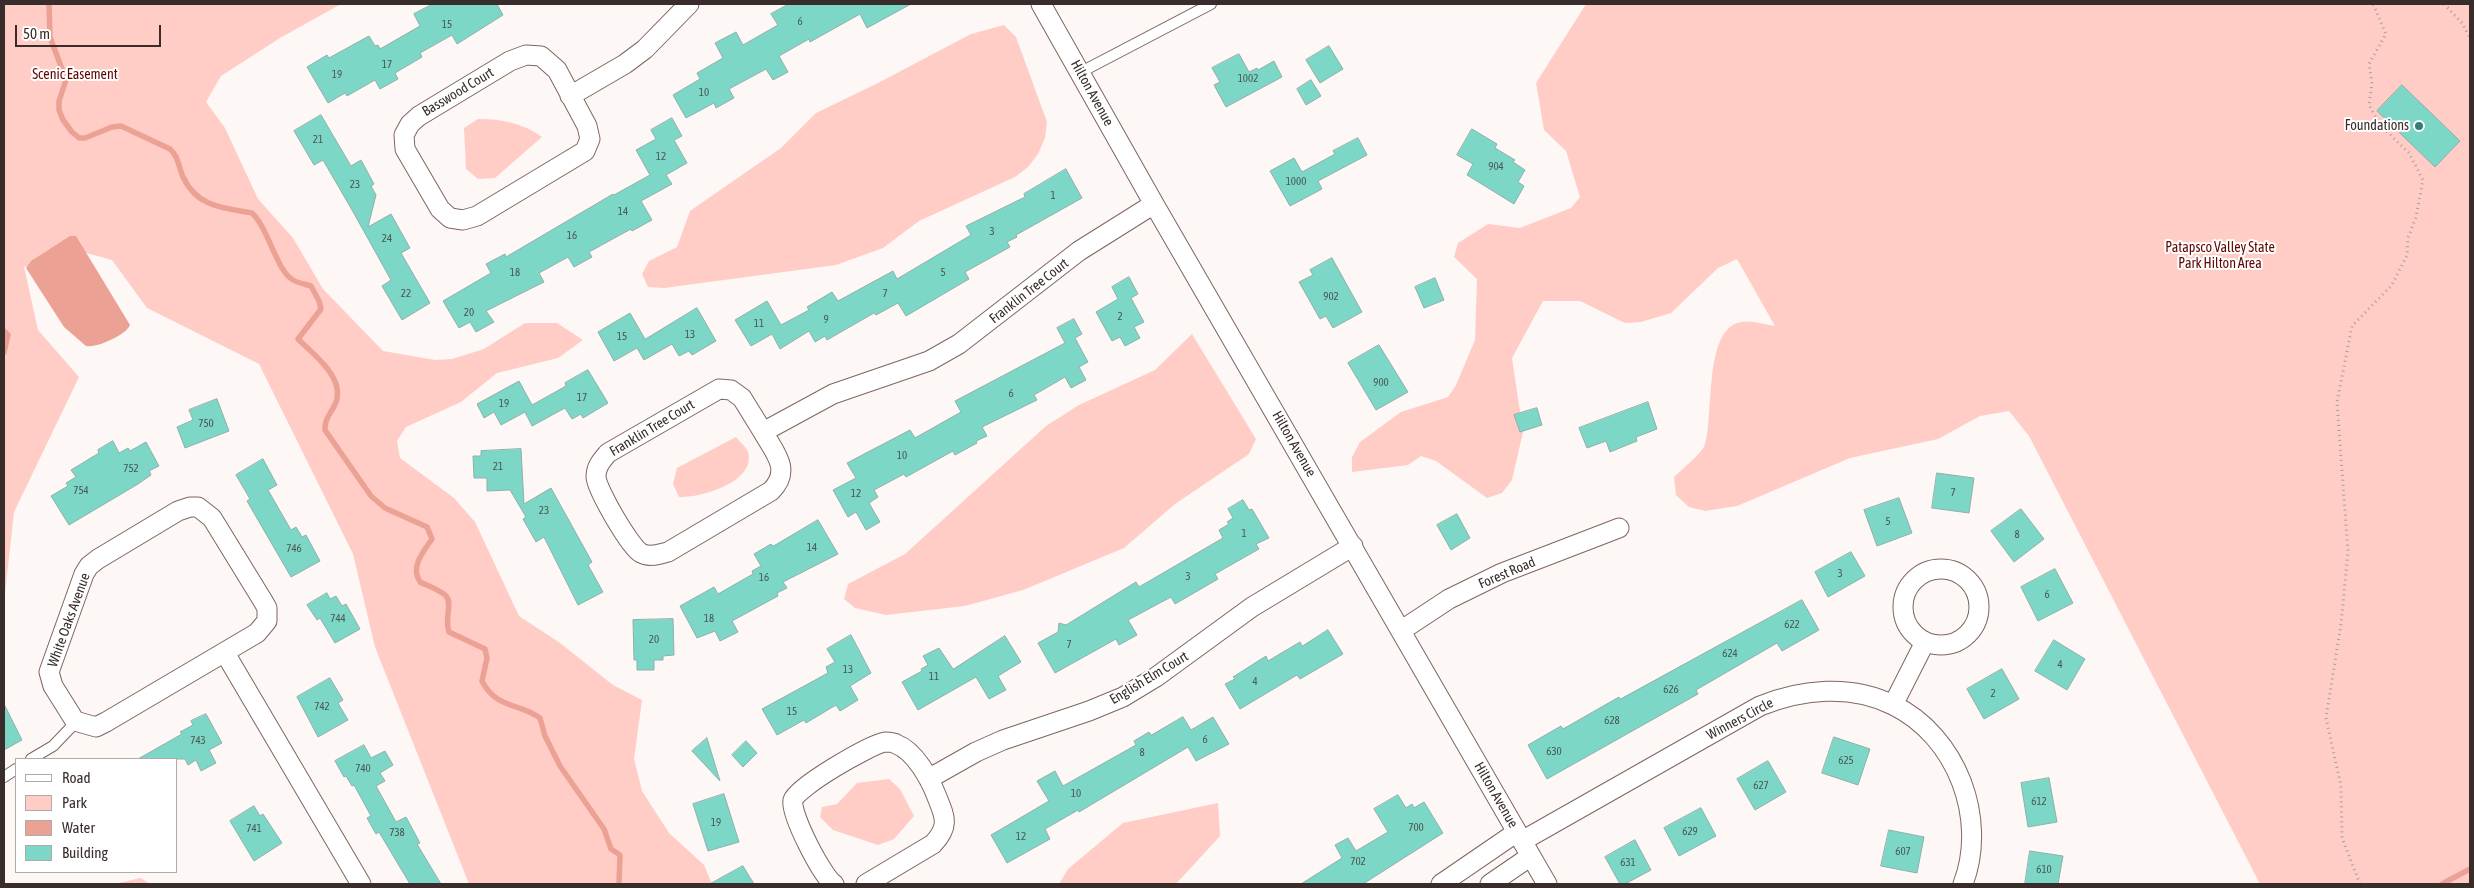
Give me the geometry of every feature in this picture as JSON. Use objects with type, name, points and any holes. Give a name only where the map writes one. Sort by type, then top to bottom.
[{"type":"street","points":[[570,96],[624,64],[644,49],[689,4]]},
{"type":"street","name":"Hilton Avenue","points":[[1042,4],[1154,204],[1402,630],[1547,884]]},
{"type":"street","name":"Basswood Court","points":[[526,55],[541,56],[557,70],[570,96],[587,126],[590,139],[585,151],[477,216],[463,220],[450,218],[440,208],[405,149],[404,136],[410,124],[419,116],[510,61],[526,55]]},
{"type":"street","name":"Franklin Tree Court","points":[[764,432],[833,394],[929,360],[959,344],[1079,251],[1154,204]]},
{"type":"street","name":"Franklin Tree Court","points":[[719,389],[731,390],[742,398],[764,432],[779,459],[783,472],[780,483],[772,491],[668,552],[654,556],[642,554],[632,545],[600,489],[596,477],[599,463],[608,453],[719,389]]},
{"type":"street","name":"White Oaks Avenue","points":[[190,507],[198,507],[212,518],[267,608],[267,621],[257,634],[225,652],[106,722],[96,726],[76,722],[69,714],[53,686],[49,672],[84,574],[89,566],[178,511],[190,507]]},
{"type":"street","name":"Forest Road","points":[[1402,630],[1448,599],[1502,573],[1620,528]]},
{"type":"street","name":"English Elm Court","points":[[930,778],[976,752],[1003,740],[1089,711],[1123,697],[1156,678],[1274,593],[1353,546]]},
{"type":"street","points":[[1945,568],[1958,572],[1968,580],[1978,597],[1979,610],[1975,623],[1968,634],[1951,644],[1938,645],[1925,642],[1914,635],[1904,619],[1902,606],[1905,594],[1911,582],[1926,571],[1945,568]]},
{"type":"street","points":[[1893,705],[1925,642]]},
{"type":"street","points":[[225,652],[361,884]]},
{"type":"street","name":"Winners Circle","points":[[1523,843],[1760,706],[1792,695],[1827,691],[1861,694],[1893,705],[1909,715],[1936,740],[1952,762],[1964,787],[1969,805],[1973,842],[1963,884]]},
{"type":"street","points":[[834,884],[823,870],[795,817],[792,803],[796,794],[806,785],[872,747],[886,742],[897,744],[910,754],[930,778],[943,812],[946,826],[934,844],[866,884]]},
{"type":"street","points":[[1441,884],[1523,843]]},
{"type":"street","points":[[1490,884],[1523,843]]},
{"type":"lane","points":[[1081,72],[1211,4]]},
{"type":"lane","points":[[33,758],[53,746],[76,722]]},
{"type":"lane","points":[[4,777],[15,770]]},
{"type":"path","points":[[2360,884],[2342,838],[2341,786],[2326,718],[2341,624],[2348,552],[2337,402],[2352,326],[2392,285],[2407,255],[2408,238],[2416,217],[2423,180],[2409,153],[2380,125],[2370,106],[2372,84],[2369,64],[2386,34],[2373,4]]},
{"type":"path","points":[[2444,4],[2451,9],[2470,38]]},
{"type":"green space","name":"Scenic Easement","points":[[4,4],[341,4],[280,38],[221,76],[206,102],[225,128],[258,199],[293,238],[323,289],[383,351],[435,360],[452,359],[484,349],[525,323],[557,323],[583,340],[558,358],[497,373],[461,402],[406,427],[397,441],[400,458],[454,498],[475,522],[519,616],[560,643],[613,685],[642,700],[634,759],[642,791],[669,833],[704,865],[712,884],[469,884],[375,647],[353,554],[259,364],[147,308],[112,260],[83,252],[24,267],[38,330],[79,377],[14,512],[4,602]]},
{"type":"green space","name":"Patapsco Valley State Park Hilton Area","points":[[1586,4],[2470,4],[2470,884],[2260,884],[2029,436],[2009,411],[1980,416],[1938,439],[1850,458],[1737,506],[1705,511],[1689,507],[1676,495],[1674,477],[1696,457],[1705,444],[1708,431],[1712,377],[1719,343],[1727,330],[1737,323],[1751,322],[1775,326],[1737,259],[1718,268],[1671,313],[1641,322],[1625,323],[1580,301],[1543,301],[1512,358],[1523,432],[1512,480],[1502,493],[1487,498],[1436,461],[1421,456],[1408,465],[1352,472],[1352,457],[1360,442],[1401,412],[1448,397],[1456,385],[1475,340],[1477,279],[1454,257],[1458,243],[1488,224],[1520,228],[1571,208],[1580,197],[1566,151],[1544,130],[1536,83]]},
{"type":"green space","points":[[1004,25],[1016,37],[1047,122],[1045,138],[1038,154],[1028,167],[1015,177],[919,221],[883,248],[836,265],[664,288],[648,287],[642,274],[649,261],[677,247],[690,211],[781,148],[816,113],[971,34]]},
{"type":"green space","points":[[478,119],[512,123],[527,128],[542,137],[495,178],[478,179],[466,169],[464,128]]},
{"type":"green space","points":[[1192,334],[1256,439],[1249,454],[1175,504],[1124,548],[1023,590],[965,606],[886,615],[855,608],[844,599],[848,584],[905,554],[1046,426],[1079,405],[1155,370]]},
{"type":"green space","points":[[736,437],[748,452],[748,463],[744,472],[736,480],[712,491],[700,495],[679,497],[673,484],[677,468]]},
{"type":"green space","points":[[889,779],[900,789],[914,816],[894,839],[878,845],[833,830],[820,817],[822,807],[837,804],[857,783]]},
{"type":"green space","points":[[1218,803],[1220,836],[1176,884],[1059,884],[1068,869],[1123,823]]},
{"type":"green space","points":[[141,878],[150,884],[114,884]]},
{"type":"water","points":[[70,236],[76,236],[130,325],[117,337],[97,345],[86,346],[64,327],[26,268],[31,261]]},
{"type":"building","points":[[433,4],[497,4],[503,15],[457,44],[452,35],[420,53],[422,57],[395,73],[398,79],[380,89],[375,80],[347,96],[345,93],[328,103],[307,67],[327,55],[329,58],[369,36],[375,46],[378,45],[380,49],[420,26],[414,14]]},
{"type":"building","points":[[789,4],[911,4],[867,28],[860,14],[810,42],[809,39],[779,56],[788,72],[773,80],[766,69],[729,89],[734,98],[716,108],[714,103],[686,118],[673,95],[700,79],[697,73],[723,58],[715,43],[736,32],[743,45],[778,25],[771,14]]},
{"type":"building","points":[[1329,46],[1343,69],[1320,83],[1306,60]]},
{"type":"building","points":[[1239,54],[1249,72],[1257,68],[1258,70],[1274,61],[1282,77],[1226,107],[1214,85],[1220,82],[1212,68]]},
{"type":"building","points":[[1311,80],[1321,96],[1306,105],[1297,89]]},
{"type":"building","name":"Foundations","points":[[2402,85],[2460,141],[2435,167],[2377,111]]},
{"type":"building","points":[[321,115],[351,166],[361,160],[374,184],[371,186],[376,195],[368,227],[391,214],[410,248],[401,253],[430,303],[402,320],[382,286],[391,280],[352,210],[323,160],[314,165],[294,131]]},
{"type":"building","points":[[672,118],[682,136],[674,140],[687,163],[666,175],[672,184],[641,201],[652,220],[589,252],[592,257],[574,267],[568,257],[539,273],[544,282],[486,311],[494,322],[476,332],[470,322],[459,328],[443,301],[491,273],[486,264],[505,254],[506,257],[613,194],[650,175],[636,150],[656,139],[651,130]]},
{"type":"building","points":[[1472,129],[1497,144],[1495,148],[1515,160],[1513,162],[1525,170],[1518,182],[1524,186],[1514,204],[1467,175],[1473,164],[1457,155]]},
{"type":"building","points":[[1358,138],[1367,155],[1318,181],[1322,189],[1290,206],[1270,171],[1294,158],[1302,172],[1335,154],[1333,151]]},
{"type":"building","points":[[1066,169],[1082,198],[1016,235],[1017,237],[1007,242],[1010,247],[965,272],[969,279],[906,316],[898,303],[876,315],[874,313],[827,340],[825,336],[815,342],[809,331],[780,349],[772,334],[751,346],[735,320],[767,301],[781,325],[809,310],[807,307],[832,292],[838,301],[893,271],[897,279],[971,235],[966,226],[1025,197],[1024,194]]},
{"type":"building","points":[[1332,258],[1362,312],[1333,328],[1326,316],[1320,319],[1299,282],[1313,275],[1310,270]]},
{"type":"building","points":[[1129,277],[1138,294],[1131,298],[1144,322],[1134,327],[1140,338],[1125,346],[1120,337],[1112,341],[1096,312],[1118,299],[1112,287]]},
{"type":"building","points":[[1435,278],[1444,300],[1424,308],[1415,287]]},
{"type":"building","points":[[697,308],[716,341],[692,355],[689,351],[679,356],[672,344],[644,360],[637,348],[614,361],[598,332],[630,313],[645,339]]},
{"type":"building","points":[[1074,319],[1082,334],[1075,338],[1088,362],[1079,367],[1086,380],[1071,388],[1065,377],[1034,395],[1037,400],[982,427],[987,436],[976,441],[977,443],[955,455],[953,451],[906,477],[904,474],[874,490],[878,497],[869,503],[880,522],[866,530],[856,512],[848,517],[833,490],[856,478],[847,463],[910,430],[915,438],[961,412],[955,401],[1065,343],[1057,328]]},
{"type":"building","points":[[1379,345],[1408,392],[1376,410],[1348,363]]},
{"type":"building","points":[[588,370],[608,403],[583,418],[581,414],[572,419],[565,408],[532,426],[525,412],[501,425],[494,412],[484,418],[477,404],[519,381],[532,405],[566,386],[565,383]]},
{"type":"building","points":[[217,399],[229,431],[185,448],[177,427],[193,420],[189,410]]},
{"type":"building","points":[[1648,402],[1657,429],[1636,437],[1637,441],[1610,452],[1606,441],[1587,448],[1579,428]]},
{"type":"building","points":[[1537,408],[1542,425],[1520,432],[1514,415]]},
{"type":"building","points":[[113,441],[119,453],[128,448],[130,451],[146,442],[159,466],[149,471],[151,475],[138,484],[69,525],[51,496],[68,486],[66,483],[76,477],[71,470],[99,453],[98,450]]},
{"type":"building","points":[[521,449],[524,504],[551,488],[592,562],[588,565],[603,592],[578,605],[544,537],[536,542],[523,519],[526,517],[510,490],[487,491],[487,478],[474,478],[473,456],[481,456],[481,451]]},
{"type":"building","points":[[263,459],[277,485],[268,490],[291,530],[296,527],[302,537],[306,535],[320,561],[291,577],[247,501],[250,499],[236,475]]},
{"type":"building","points":[[1937,473],[1974,478],[1969,513],[1932,508]]},
{"type":"building","points":[[1899,498],[1912,533],[1877,546],[1864,510]]},
{"type":"building","points":[[1243,500],[1249,510],[1252,509],[1269,538],[1256,544],[1259,549],[1215,574],[1218,579],[1175,604],[1171,597],[1128,620],[1137,635],[1119,645],[1116,639],[1055,673],[1038,643],[1058,632],[1059,623],[1066,625],[1136,582],[1139,587],[1223,538],[1219,530],[1229,524],[1227,522],[1233,518],[1228,509]]},
{"type":"building","points":[[2021,509],[2044,539],[2014,562],[1991,531]]},
{"type":"building","points":[[1457,514],[1470,538],[1451,550],[1437,525]]},
{"type":"building","points":[[818,520],[838,554],[783,582],[787,588],[777,593],[778,596],[732,621],[738,632],[720,641],[715,631],[697,638],[680,606],[714,587],[718,594],[753,574],[752,571],[761,566],[754,554],[771,544],[773,546]]},
{"type":"building","points":[[1851,552],[1865,576],[1828,597],[1815,572]]},
{"type":"building","points":[[2055,569],[2073,603],[2038,621],[2021,587]]},
{"type":"building","points":[[327,593],[330,599],[336,596],[342,606],[346,604],[360,629],[335,643],[320,618],[317,620],[307,605]]},
{"type":"building","points":[[1802,600],[1819,630],[1782,651],[1777,643],[1696,690],[1698,694],[1547,779],[1528,745],[1561,726],[1563,729],[1619,697],[1620,699]]},
{"type":"building","points":[[673,619],[674,655],[663,656],[663,660],[654,660],[654,670],[637,670],[637,660],[634,660],[633,620]]},
{"type":"building","points":[[1328,630],[1343,654],[1300,679],[1297,675],[1240,709],[1225,684],[1235,679],[1233,677],[1266,656],[1268,661],[1300,642],[1302,646]]},
{"type":"building","points":[[851,635],[871,673],[850,686],[858,700],[840,711],[836,705],[806,723],[804,720],[777,735],[762,709],[828,673],[826,667],[835,662],[827,649]]},
{"type":"building","points":[[1005,636],[1021,662],[998,676],[1006,690],[989,699],[976,677],[918,710],[902,682],[922,671],[921,669],[928,665],[923,656],[939,648],[953,669]]},
{"type":"building","points":[[2054,640],[2085,659],[2067,690],[2035,671]]},
{"type":"building","points":[[2002,669],[2019,699],[1984,719],[1967,689]]},
{"type":"building","points":[[330,678],[343,700],[338,703],[348,720],[318,737],[297,697]]},
{"type":"building","points":[[4,704],[22,740],[4,750]]},
{"type":"building","points":[[206,714],[222,743],[209,750],[216,763],[201,771],[196,760],[188,765],[185,759],[140,758],[182,734],[180,732],[193,725],[191,721]]},
{"type":"building","points":[[1183,717],[1191,730],[1213,717],[1229,744],[1196,761],[1188,747],[1079,812],[1078,810],[1045,829],[1050,839],[1007,863],[991,835],[1049,801],[1037,781],[1055,771],[1063,786],[1136,745],[1134,741],[1149,732],[1151,735]]},
{"type":"building","points":[[1834,737],[1870,749],[1858,785],[1822,773]]},
{"type":"building","points":[[707,738],[720,781],[692,751]]},
{"type":"building","points":[[746,741],[757,753],[743,767],[732,755]]},
{"type":"building","points":[[364,745],[371,758],[385,751],[393,765],[380,773],[385,781],[376,786],[396,822],[406,817],[420,843],[417,844],[441,884],[410,884],[379,832],[376,834],[367,818],[371,816],[354,785],[352,786],[346,776],[344,777],[335,761]]},
{"type":"building","points":[[1768,761],[1786,792],[1755,810],[1737,779]]},
{"type":"building","points":[[2049,778],[2057,822],[2028,827],[2021,783]]},
{"type":"building","points":[[724,794],[739,842],[708,851],[693,804]]},
{"type":"building","points":[[1398,795],[1406,808],[1412,804],[1414,808],[1424,802],[1443,833],[1363,884],[1301,884],[1342,858],[1335,845],[1348,838],[1356,851],[1388,832],[1374,809]]},
{"type":"building","points":[[254,806],[260,816],[263,814],[282,843],[254,861],[230,821]]},
{"type":"building","points":[[1701,808],[1716,836],[1679,856],[1664,828]]},
{"type":"building","points":[[1889,830],[1924,837],[1917,873],[1881,866]]},
{"type":"building","points":[[1635,840],[1651,870],[1625,884],[1620,884],[1605,857]]},
{"type":"building","points":[[2030,851],[2063,856],[2058,884],[2025,884]]},
{"type":"building","points":[[743,866],[754,884],[710,884]]},
{"type":"waterway","points":[[49,4],[50,37],[66,80],[59,101],[59,110],[63,120],[72,132],[79,138],[85,138],[112,127],[121,126],[170,149],[177,158],[183,177],[196,195],[221,207],[252,213],[258,220],[287,275],[295,281],[311,286],[321,309],[298,339],[325,365],[335,381],[337,399],[326,421],[325,430],[371,496],[385,508],[427,527],[432,539],[417,565],[416,571],[420,582],[441,592],[448,599],[447,622],[449,632],[485,649],[487,658],[482,681],[488,690],[501,701],[540,718],[545,736],[560,766],[604,829],[611,849],[620,855],[619,884]]},
{"type":"waterway","points":[[4,331],[8,335],[4,352]]},
{"type":"waterway","points":[[2442,884],[2470,869]]},
{"type":"place","name":"Foundations","points":[[2419,126]]}]
